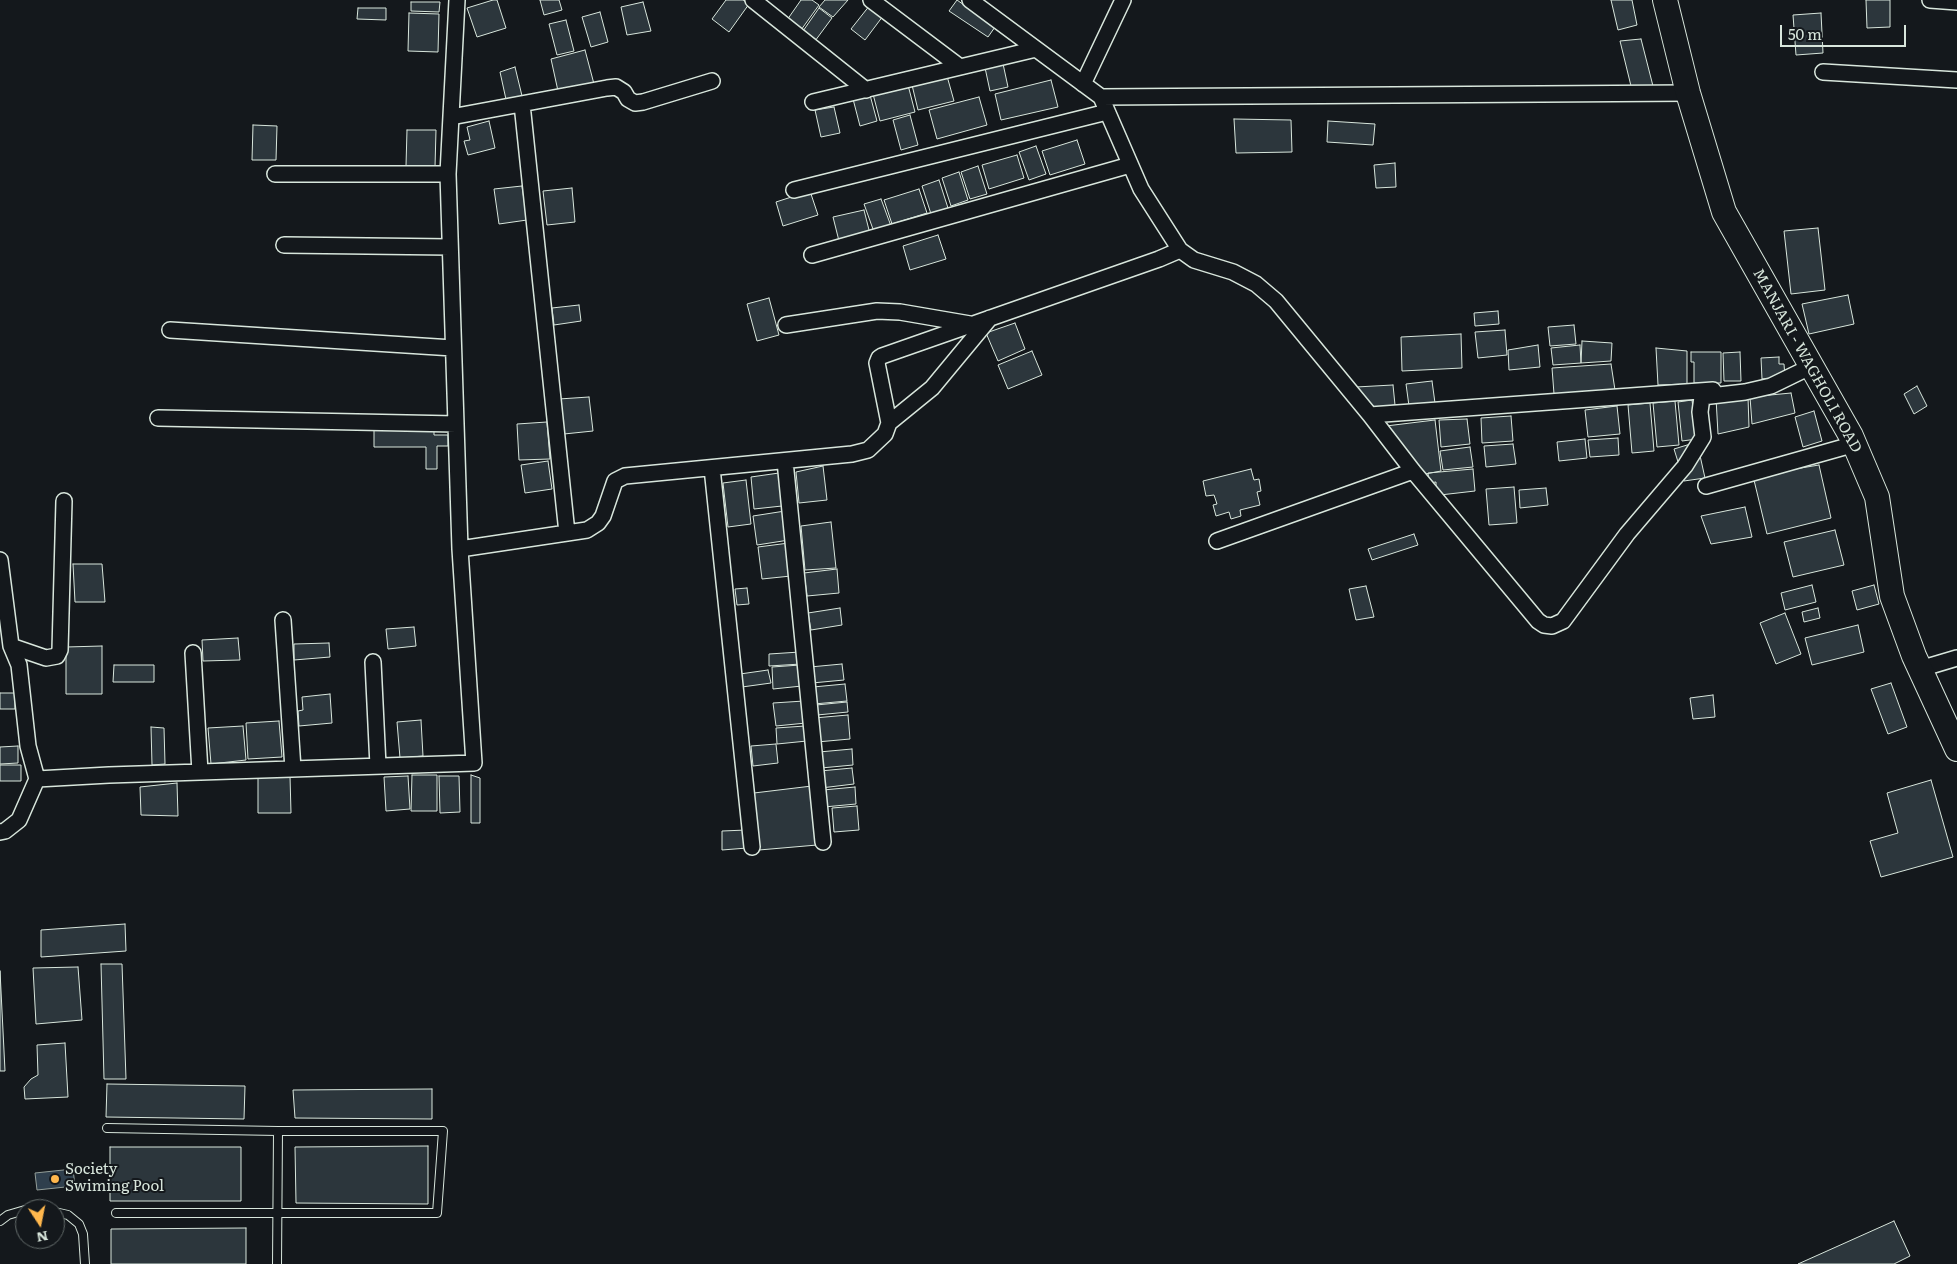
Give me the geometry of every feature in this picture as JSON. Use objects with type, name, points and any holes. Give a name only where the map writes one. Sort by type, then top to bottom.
[{"type":"main road","name":"MANJARI - WAGHOLI ROAD","points":[[1665,0],[1688,93],[1724,212],[1854,444],[1877,497],[1892,596],[1920,669],[1957,749]]},
{"type":"street","points":[[37,779],[474,763],[460,549],[448,174],[457,0]]},
{"type":"street","points":[[753,0],[866,90]]},
{"type":"street","points":[[871,0],[960,67]]},
{"type":"street","points":[[970,0],[1101,97],[1141,189],[1180,250],[1194,260],[1232,272],[1267,291],[1370,415],[1412,471],[1538,621],[1544,625],[1552,626],[1563,621],[1627,534],[1685,466],[1703,437],[1700,412],[1702,397],[1745,392],[1771,386],[1812,366]]},
{"type":"street","points":[[1084,84],[1123,0]]},
{"type":"street","points":[[1930,0],[1957,2]]},
{"type":"street","points":[[813,102],[1036,49]]},
{"type":"street","points":[[1824,72],[1957,80]]},
{"type":"street","points":[[450,117],[616,87],[635,103],[643,102],[712,82]]},
{"type":"street","points":[[1101,97],[1688,93]]},
{"type":"street","points":[[522,104],[567,533]]},
{"type":"street","points":[[794,190],[1107,112]]},
{"type":"street","points":[[812,255],[1130,165]]},
{"type":"street","points":[[275,174],[448,174]]},
{"type":"street","points":[[284,245],[450,247]]},
{"type":"street","points":[[460,549],[587,530],[598,523],[607,507],[615,481],[625,476],[852,454],[868,450],[885,434],[889,423],[878,370],[879,358],[892,351],[1159,259],[1180,250]]},
{"type":"street","points":[[786,325],[877,311],[900,312],[971,324]]},
{"type":"street","points":[[889,423],[932,388],[991,317]]},
{"type":"street","points":[[170,330],[453,348]]},
{"type":"street","points":[[1370,415],[1771,386]]},
{"type":"street","points":[[158,418],[456,424]]},
{"type":"street","points":[[1706,486],[1854,444]]},
{"type":"street","points":[[784,461],[823,842]]},
{"type":"street","points":[[712,468],[752,847]]},
{"type":"street","points":[[1217,542],[1412,471]]},
{"type":"street","points":[[11,646],[46,658],[57,656],[60,650],[64,501]]},
{"type":"street","points":[[0,560],[11,646],[19,666],[28,746],[37,779],[19,820],[5,831],[0,832]]},
{"type":"street","points":[[284,620],[292,769]]},
{"type":"street","points":[[193,653],[200,772]]},
{"type":"street","points":[[1920,669],[1957,658]]},
{"type":"street","points":[[373,662],[378,766]]},
{"type":"lane","points":[[107,1128],[443,1131],[437,1212],[116,1213]]},
{"type":"lane","points":[[277,1264],[278,1131]]},
{"type":"lane","points":[[0,1221],[15,1213]]},
{"type":"lane","points":[[65,1214],[79,1224],[83,1234],[85,1264]]},
{"type":"water","name":"Society Swiming Pool","points":[[73,1169],[75,1186],[37,1190],[35,1173]]},
{"type":"building","points":[[497,0],[506,28],[477,37],[467,8]]},
{"type":"building","points":[[540,0],[559,0],[562,10],[544,15]]},
{"type":"building","points":[[726,0],[743,0],[749,4],[729,32],[712,19]]},
{"type":"building","points":[[801,0],[812,0],[819,5],[801,30],[787,20]]},
{"type":"building","points":[[825,0],[848,0],[833,17],[819,7]]},
{"type":"building","points":[[957,0],[995,27],[988,37],[949,11]]},
{"type":"building","points":[[1611,0],[1632,0],[1637,25],[1618,30]]},
{"type":"building","points":[[1866,0],[1890,0],[1890,27],[1867,28]]},
{"type":"building","points":[[411,2],[440,2],[439,12],[411,11]]},
{"type":"building","points":[[643,2],[651,31],[627,35],[621,7]]},
{"type":"building","points":[[870,5],[883,16],[865,40],[851,29]]},
{"type":"building","points":[[358,8],[386,8],[386,20],[357,19]]},
{"type":"building","points":[[819,8],[832,18],[815,41],[803,31]]},
{"type":"building","points":[[600,12],[608,42],[591,47],[582,17]]},
{"type":"building","points":[[409,13],[439,14],[438,52],[408,51]]},
{"type":"building","points":[[1821,13],[1823,53],[1796,55],[1793,15]]},
{"type":"building","points":[[566,20],[574,51],[557,55],[549,24]]},
{"type":"building","points":[[1641,39],[1653,86],[1631,86],[1620,41]]},
{"type":"building","points":[[585,50],[594,84],[558,91],[551,59]]},
{"type":"building","points":[[1002,59],[1008,87],[990,91],[984,63]]},
{"type":"building","points":[[515,67],[523,100],[507,104],[500,72]]},
{"type":"building","points":[[947,76],[954,101],[918,110],[912,85]]},
{"type":"building","points":[[1051,80],[1058,107],[1001,120],[995,94]]},
{"type":"building","points":[[908,85],[915,112],[880,121],[873,94]]},
{"type":"building","points":[[870,95],[877,121],[860,126],[853,99]]},
{"type":"building","points":[[979,97],[987,125],[937,139],[929,110]]},
{"type":"building","points":[[834,107],[840,133],[821,137],[815,110]]},
{"type":"building","points":[[910,115],[918,145],[901,150],[893,120]]},
{"type":"building","points":[[1234,119],[1291,120],[1292,152],[1236,153]]},
{"type":"building","points":[[489,121],[495,148],[468,155],[464,141],[470,140],[467,127]]},
{"type":"building","points":[[1328,121],[1375,124],[1373,145],[1327,142]]},
{"type":"building","points":[[253,125],[277,126],[276,160],[252,160]]},
{"type":"building","points":[[407,130],[436,130],[435,167],[406,166]]},
{"type":"building","points":[[1077,140],[1085,164],[1050,175],[1042,151]]},
{"type":"building","points":[[1036,146],[1046,174],[1029,180],[1019,152]]},
{"type":"building","points":[[1017,155],[1024,178],[989,189],[982,165]]},
{"type":"building","points":[[1395,163],[1396,187],[1376,188],[1374,165]]},
{"type":"building","points":[[978,166],[987,194],[970,199],[961,172]]},
{"type":"building","points":[[959,172],[968,200],[951,206],[942,178]]},
{"type":"building","points":[[939,180],[948,208],[931,214],[922,186]]},
{"type":"building","points":[[522,186],[527,220],[499,224],[494,189]]},
{"type":"building","points":[[572,188],[575,222],[547,225],[543,191]]},
{"type":"building","points":[[919,189],[927,213],[892,224],[884,200]]},
{"type":"building","points":[[810,191],[818,215],[783,226],[776,202]]},
{"type":"building","points":[[881,199],[891,226],[874,232],[864,204]]},
{"type":"building","points":[[864,210],[870,234],[839,241],[833,217]]},
{"type":"building","points":[[1818,228],[1825,290],[1791,294],[1784,231]]},
{"type":"building","points":[[938,235],[946,259],[910,270],[903,246]]},
{"type":"building","points":[[1848,295],[1854,324],[1809,334],[1802,304]]},
{"type":"building","points":[[769,298],[779,335],[757,341],[747,304]]},
{"type":"building","points":[[579,305],[581,321],[554,325],[552,308]]},
{"type":"building","points":[[1498,311],[1499,324],[1475,326],[1474,313]]},
{"type":"building","points":[[1015,323],[1025,349],[998,361],[986,333]]},
{"type":"building","points":[[1574,325],[1576,344],[1550,346],[1548,327]]},
{"type":"building","points":[[1505,330],[1507,355],[1478,358],[1475,332]]},
{"type":"building","points":[[1461,334],[1462,368],[1402,371],[1401,337]]},
{"type":"building","points":[[1582,341],[1612,343],[1611,361],[1581,363]]},
{"type":"building","points":[[1538,345],[1540,367],[1509,370],[1508,350]]},
{"type":"building","points":[[1580,345],[1581,363],[1553,365],[1551,348]]},
{"type":"building","points":[[1656,348],[1687,351],[1687,384],[1658,385]]},
{"type":"building","points":[[1032,351],[1042,375],[1008,389],[998,365]]},
{"type":"building","points":[[1691,352],[1721,352],[1721,383],[1694,383],[1694,362],[1691,362]]},
{"type":"building","points":[[1740,352],[1741,381],[1724,381],[1723,353]]},
{"type":"building","points":[[1779,357],[1779,364],[1784,364],[1785,377],[1762,379],[1761,358]]},
{"type":"building","points":[[1611,364],[1615,390],[1554,394],[1552,368]]},
{"type":"building","points":[[1432,381],[1435,403],[1409,406],[1406,384]]},
{"type":"building","points":[[1393,385],[1395,405],[1371,408],[1356,387]]},
{"type":"building","points":[[1917,386],[1927,406],[1914,414],[1904,394]]},
{"type":"building","points":[[1791,393],[1795,413],[1752,424],[1750,397]]},
{"type":"building","points":[[589,397],[593,431],[564,434],[559,399]]},
{"type":"building","points":[[1748,397],[1749,427],[1718,434],[1716,398]]},
{"type":"building","points":[[1692,400],[1697,439],[1682,441],[1678,402]]},
{"type":"building","points":[[1675,401],[1679,445],[1657,447],[1653,403]]},
{"type":"building","points":[[1650,403],[1654,451],[1632,453],[1628,405]]},
{"type":"building","points":[[1617,406],[1620,434],[1588,437],[1585,410]]},
{"type":"building","points":[[1814,411],[1822,441],[1803,447],[1795,417]]},
{"type":"building","points":[[1511,416],[1513,441],[1482,443],[1481,418]]},
{"type":"building","points":[[1467,419],[1470,444],[1441,447],[1439,420]]},
{"type":"building","points":[[1435,420],[1441,471],[1420,475],[1386,426]]},
{"type":"building","points":[[547,422],[550,459],[519,460],[517,424]]},
{"type":"building","points":[[374,426],[434,426],[434,435],[448,435],[448,446],[437,446],[437,469],[426,469],[426,447],[374,447]]},
{"type":"building","points":[[1618,438],[1619,455],[1590,457],[1588,440]]},
{"type":"building","points":[[1585,439],[1587,458],[1559,461],[1557,442]]},
{"type":"building","points":[[1697,442],[1705,478],[1684,481],[1674,449]]},
{"type":"building","points":[[1513,444],[1516,464],[1486,467],[1484,446]]},
{"type":"building","points":[[1470,447],[1473,467],[1443,470],[1440,451]]},
{"type":"building","points":[[548,461],[552,489],[525,493],[521,465]]},
{"type":"building","points":[[1819,465],[1831,518],[1767,534],[1753,476]]},
{"type":"building","points":[[823,466],[827,500],[799,503],[796,472]]},
{"type":"building","points":[[1251,469],[1254,480],[1259,479],[1261,491],[1257,492],[1260,505],[1240,510],[1241,516],[1231,519],[1229,512],[1216,516],[1213,505],[1217,504],[1214,495],[1206,496],[1203,481]]},
{"type":"building","points":[[1473,469],[1475,491],[1440,495],[1439,490],[1436,490],[1436,482],[1429,483],[1428,473]]},
{"type":"building","points":[[779,473],[782,506],[754,509],[751,477]]},
{"type":"building","points":[[746,480],[751,524],[728,527],[723,483]]},
{"type":"building","points":[[1514,487],[1517,523],[1489,525],[1486,489]]},
{"type":"building","points":[[1546,488],[1548,505],[1520,508],[1519,490]]},
{"type":"building","points":[[1745,507],[1752,537],[1711,544],[1701,516]]},
{"type":"building","points":[[785,511],[789,540],[757,545],[753,516]]},
{"type":"building","points":[[831,522],[836,568],[805,570],[801,526]]},
{"type":"building","points":[[1835,530],[1844,565],[1793,577],[1784,542]]},
{"type":"building","points":[[1414,534],[1418,545],[1372,560],[1368,549]]},
{"type":"building","points":[[789,543],[791,576],[762,579],[758,547]]},
{"type":"building","points":[[73,564],[102,564],[105,602],[75,602]]},
{"type":"building","points":[[837,569],[839,593],[807,596],[804,573]]},
{"type":"building","points":[[1812,585],[1816,602],[1785,610],[1781,593]]},
{"type":"building","points":[[1874,585],[1879,604],[1857,610],[1852,591]]},
{"type":"building","points":[[1366,586],[1374,617],[1356,620],[1349,589]]},
{"type":"building","points":[[747,588],[749,604],[737,605],[735,589]]},
{"type":"building","points":[[840,608],[842,625],[811,630],[808,613]]},
{"type":"building","points":[[1818,608],[1820,618],[1804,622],[1802,612]]},
{"type":"building","points":[[1785,613],[1801,654],[1776,664],[1760,623]]},
{"type":"building","points":[[1858,625],[1864,652],[1812,665],[1805,638]]},
{"type":"building","points":[[414,627],[416,646],[388,649],[386,629]]},
{"type":"building","points":[[238,638],[240,660],[203,661],[202,640]]},
{"type":"building","points":[[329,643],[330,657],[294,660],[294,644]]},
{"type":"building","points":[[102,646],[102,694],[66,694],[66,647]]},
{"type":"building","points":[[800,652],[801,664],[769,666],[769,654]]},
{"type":"building","points":[[842,664],[844,680],[812,683],[810,667]]},
{"type":"building","points":[[114,665],[154,665],[154,682],[113,682]]},
{"type":"building","points":[[800,665],[802,686],[773,689],[772,667]]},
{"type":"building","points":[[768,670],[771,683],[742,687],[740,674]]},
{"type":"building","points":[[1891,683],[1907,727],[1888,734],[1871,689]]},
{"type":"building","points":[[845,684],[847,701],[814,704],[813,687]]},
{"type":"building","points":[[0,693],[15,693],[15,709],[0,709]]},
{"type":"building","points":[[330,694],[332,723],[299,726],[298,711],[303,710],[302,697]]},
{"type":"building","points":[[1713,695],[1715,717],[1693,719],[1690,698]]},
{"type":"building","points":[[804,701],[806,723],[776,726],[773,703]]},
{"type":"building","points":[[847,702],[848,712],[817,715],[816,705]]},
{"type":"building","points":[[848,715],[850,739],[817,742],[814,718]]},
{"type":"building","points":[[421,720],[423,756],[400,758],[397,722]]},
{"type":"building","points":[[279,721],[282,757],[248,759],[246,723]]},
{"type":"building","points":[[243,726],[246,760],[211,764],[208,728]]},
{"type":"building","points":[[805,726],[807,741],[777,744],[776,728]]},
{"type":"building","points":[[151,727],[164,728],[165,764],[152,765]]},
{"type":"building","points":[[776,744],[778,763],[753,766],[751,746]]},
{"type":"building","points":[[18,746],[18,763],[0,764],[0,747]]},
{"type":"building","points":[[852,749],[853,765],[821,768],[819,752]]},
{"type":"building","points":[[0,765],[21,765],[21,781],[0,781]]},
{"type":"building","points":[[852,768],[854,784],[821,788],[820,771]]},
{"type":"building","points":[[412,775],[437,775],[437,811],[411,811]]},
{"type":"building","points":[[471,775],[480,778],[480,823],[471,823]]},
{"type":"building","points":[[290,776],[291,813],[258,813],[258,777]]},
{"type":"building","points":[[408,776],[410,809],[386,811],[384,777]]},
{"type":"building","points":[[439,776],[459,776],[460,812],[440,813]]},
{"type":"building","points":[[1931,780],[1953,857],[1881,877],[1870,841],[1898,833],[1887,793]]},
{"type":"building","points":[[177,783],[178,816],[141,815],[140,787]]},
{"type":"building","points":[[812,786],[817,845],[759,850],[754,793]]},
{"type":"building","points":[[855,787],[856,804],[824,807],[823,790]]},
{"type":"building","points":[[857,806],[859,830],[834,832],[832,808]]},
{"type":"building","points":[[747,830],[747,848],[722,850],[722,831]]},
{"type":"building","points":[[125,924],[126,951],[41,957],[41,930]]},
{"type":"building","points":[[101,964],[122,964],[126,1079],[104,1079]]},
{"type":"building","points":[[78,967],[82,1020],[36,1024],[33,968]]},
{"type":"building","points":[[0,971],[5,1071],[0,1071]]},
{"type":"building","points":[[65,1043],[68,1097],[25,1099],[24,1087],[31,1079],[38,1075],[37,1045]]},
{"type":"building","points":[[107,1084],[245,1086],[244,1119],[106,1117]]},
{"type":"building","points":[[432,1089],[432,1119],[295,1118],[293,1090]]},
{"type":"building","points":[[428,1146],[428,1204],[296,1203],[295,1147]]},
{"type":"building","points":[[110,1147],[241,1147],[241,1201],[110,1201]]},
{"type":"building","points":[[1894,1221],[1910,1256],[1894,1264],[1798,1264]]},
{"type":"building","points":[[246,1228],[246,1264],[111,1264],[111,1229]]},
{"type":"place","name":"Society Swiming Pool","points":[[55,1179]]}]
